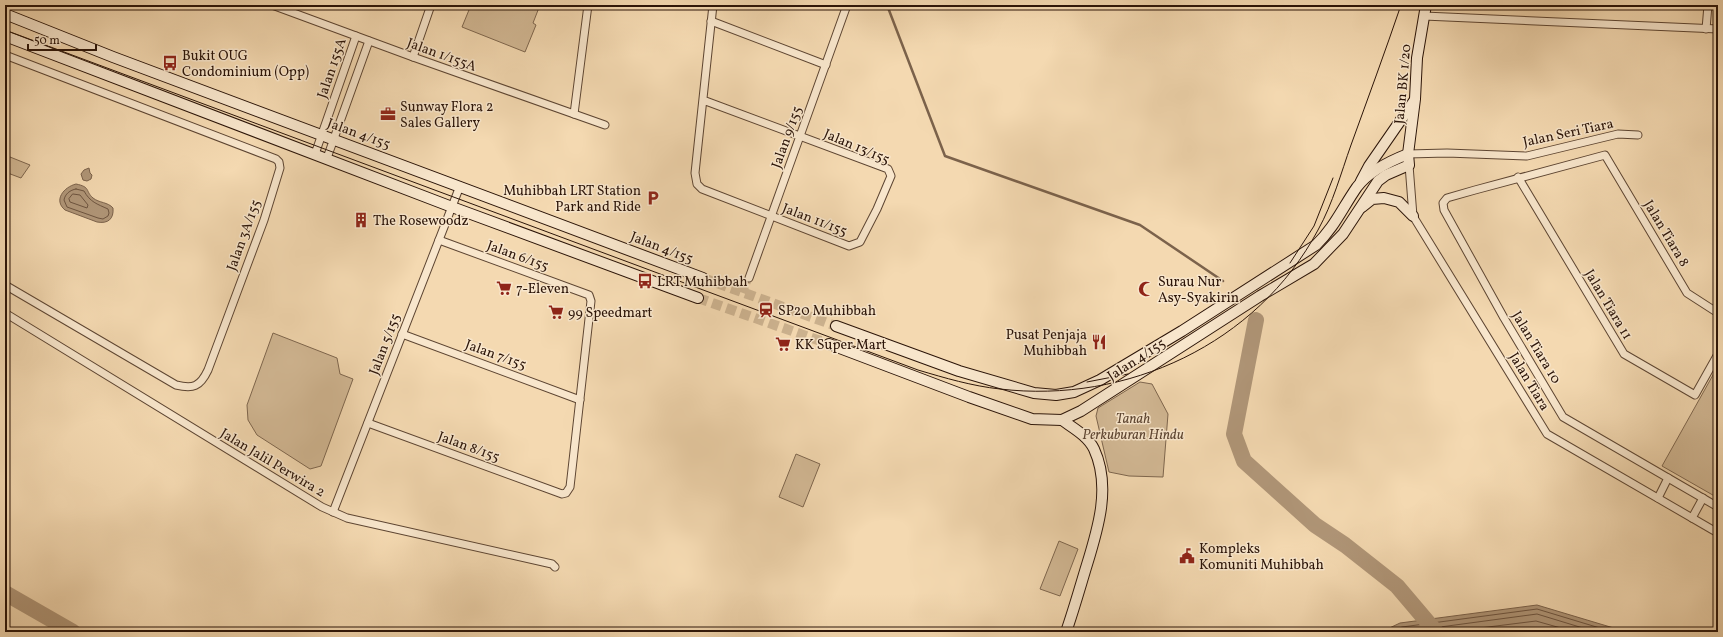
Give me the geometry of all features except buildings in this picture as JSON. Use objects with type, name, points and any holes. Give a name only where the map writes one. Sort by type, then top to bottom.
[{"type":"street","name":"Jalan 1/155A","points":[[272,5],[605,125]]},
{"type":"street","points":[[413,57],[431,5]]},
{"type":"street","points":[[574,114],[588,5]]},
{"type":"street","points":[[713,5],[703,100],[800,136]]},
{"type":"street","name":"Jalan 9/155","points":[[749,278],[847,5]]},
{"type":"street","name":"Jalan BK 1/20","points":[[1409,165],[1408,154],[1415,99],[1416,58],[1426,5]]},
{"type":"street","points":[[1706,29],[1708,5]]},
{"type":"street","name":"Jalan 4/155","points":[[5,14],[106,54],[703,278]]},
{"type":"street","points":[[1424,16],[1718,29]]},
{"type":"street","points":[[711,21],[826,65]]},
{"type":"street","points":[[5,36],[452,207],[698,298]]},
{"type":"street","name":"Jalan 155A","points":[[314,154],[356,36]]},
{"type":"street","name":"Jalan 155A","points":[[327,158],[369,41]]},
{"type":"street","name":"Jalan 3A/155","points":[[5,55],[276,159],[279,162],[280,168],[264,220],[208,370],[203,380],[197,385],[187,387],[176,385],[5,285]]},
{"type":"street","points":[[1358,186],[1369,166],[1415,99]]},
{"type":"street","name":"Jalan 11/155","points":[[703,100],[695,173],[697,184],[702,189],[849,246]]},
{"type":"street","name":"Jalan Seri Tiara","points":[[1408,154],[1447,153],[1527,156],[1618,134],[1638,135]]},
{"type":"street","name":"Jalan 13/155","points":[[800,136],[888,169],[890,172],[891,176],[880,203],[863,237],[856,245],[849,246]]},
{"type":"street","name":"Jalan 4/155","points":[[836,326],[959,371],[1034,393],[1056,396],[1074,392],[1100,380],[1182,331],[1316,245],[1326,235],[1358,186],[1378,169],[1408,154]]},
{"type":"street","name":"Jalan Tiara 8","points":[[1518,177],[1605,155],[1687,293],[1718,313]]},
{"type":"street","name":"Jalan 4/155","points":[[829,344],[969,398],[1032,419],[1062,420],[1081,412],[1260,296],[1314,264],[1344,234],[1378,180],[1409,165]]},
{"type":"street","name":"Jalan Tiara","points":[[1409,165],[1414,216],[1547,434],[1718,534]]},
{"type":"street","name":"Jalan Tiara 11","points":[[1518,177],[1624,354],[1695,395],[1718,354]]},
{"type":"street","name":"Jalan Tiara 10","points":[[1518,177],[1448,198],[1443,204],[1444,210],[1504,318],[1562,417],[1718,507]]},
{"type":"street","name":"Jalan 5/155","points":[[333,512],[460,186]]},
{"type":"street","points":[[1358,210],[1372,199],[1384,198],[1399,202],[1414,216]]},
{"type":"street","name":"Jalan 6/155","points":[[439,240],[589,295],[591,301],[580,400]]},
{"type":"street","name":"Jalan Jalil Perwira 2","points":[[5,313],[333,512],[347,518],[552,564],[555,567]]},
{"type":"street","name":"Jalan 7/155","points":[[402,334],[580,400]]},
{"type":"street","name":"Jalan 8/155","points":[[368,423],[562,494],[566,493],[570,487],[580,400]]},
{"type":"street","points":[[1062,420],[1084,437],[1094,448],[1100,468],[1103,489],[1101,515],[1098,528],[1066,632]]},
{"type":"street","points":[[1658,498],[1668,478]]},
{"type":"street","points":[[1692,518],[1703,498]]},
{"type":"green space","points":[[471,5],[540,5],[533,23],[536,25],[525,52],[462,27]]},
{"type":"green space","points":[[5,155],[30,165],[21,178],[5,172]]},
{"type":"green space","points":[[273,333],[337,358],[340,374],[353,379],[321,466],[310,469],[257,435],[248,420],[247,405]]},
{"type":"green space","points":[[1718,366],[1718,498],[1662,466]]},
{"type":"green space","name":"Tanah Perkuburan Hindu","points":[[1140,382],[1152,384],[1168,414],[1163,477],[1129,476],[1109,472],[1096,416],[1098,408]]},
{"type":"green space","points":[[796,454],[820,464],[803,507],[779,497]]},
{"type":"green space","points":[[1059,541],[1078,549],[1060,596],[1040,589]]},
{"type":"water","points":[[89,168],[92,175],[91,179],[87,181],[83,180],[81,174],[84,170]]},
{"type":"water","points":[[76,184],[84,186],[95,200],[113,208],[110,220],[97,222],[65,210],[60,202],[60,198],[64,191]]},
{"type":"water","points":[[1537,605],[1627,632],[1381,632],[1400,623]]},
{"type":"waterway","points":[[887,5],[945,156],[1140,225],[1223,281]]},
{"type":"waterway","points":[[1256,320],[1234,434],[1244,461],[1315,525],[1345,545],[1397,586],[1436,632]]},
{"type":"waterway","points":[[5,593],[73,632]]},
{"type":"tunnel","points":[[703,278],[836,326]]},
{"type":"tunnel","points":[[743,293],[749,278]]},
{"type":"tunnel","points":[[698,298],[829,344]]},
{"type":"tram line","points":[[5,30],[918,370],[990,388],[1048,391],[1095,387],[1140,375],[1184,358],[1224,334],[1260,305],[1292,270],[1323,220],[1336,188],[1401,5]]},
{"type":"tram line","points":[[1290,263],[1314,226],[1333,178]]},
{"type":"tram line","points":[[1087,382],[1128,374]]},
{"type":"place","name":"Bukit OUG Condominium (Opp)","points":[[170,63]]},
{"type":"place","name":"Sunway Flora 2 Sales Gallery","points":[[388,114]]},
{"type":"place","name":"Muhibbah LRT Station Park and Ride","points":[[653,198]]},
{"type":"place","name":"The Rosewoodz","points":[[361,220]]},
{"type":"place","name":"LRT Muhibbah","points":[[645,281]]},
{"type":"place","name":"7-Eleven","points":[[504,288]]},
{"type":"place","name":"Surau Nur Asy-Syakirin","points":[[1146,289]]},
{"type":"place","name":"SP20 Muhibbah","points":[[766,310]]},
{"type":"place","name":"99 Speedmart","points":[[556,312]]},
{"type":"place","name":"Pusat Penjaja Muhibbah","points":[[1099,342]]},
{"type":"place","name":"KK Super Mart","points":[[783,344]]},
{"type":"place","name":"Kompleks Komuniti Muhibbah","points":[[1187,556]]}]
